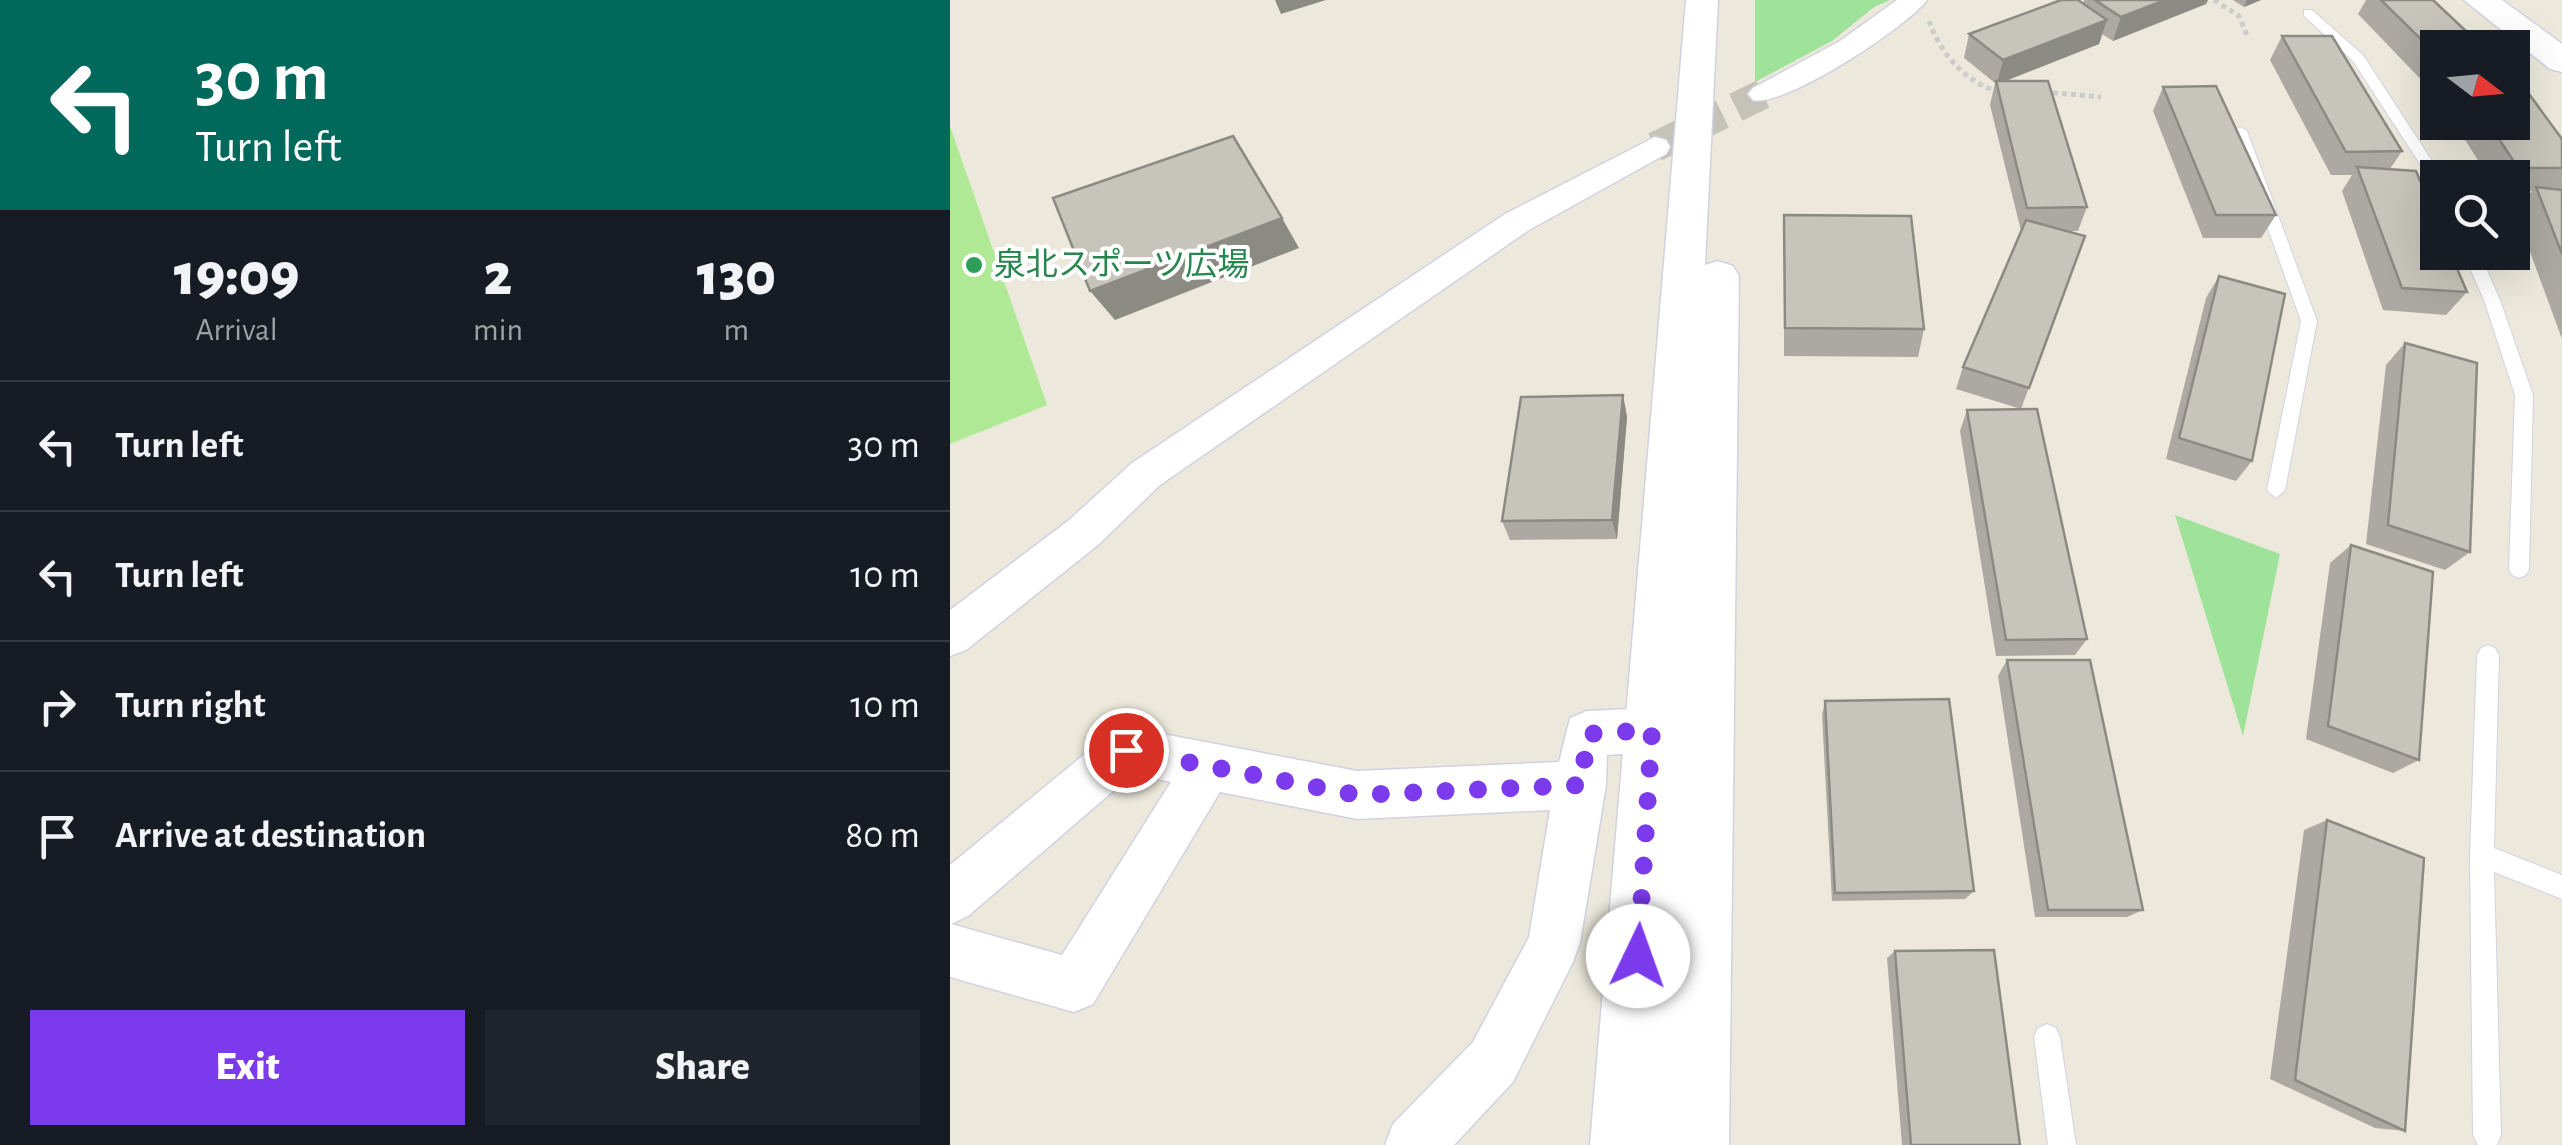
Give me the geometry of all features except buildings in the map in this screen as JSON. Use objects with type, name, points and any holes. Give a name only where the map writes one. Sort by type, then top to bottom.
[{"type":"street","points":[[1626,1145],[1702,0]]},
{"type":"street","points":[[1693,1145],[1717,292],[1730,0]]},
{"type":"street","points":[[2480,0],[2523,28],[2562,62]]},
{"type":"street","points":[[1763,94],[1921,4]]},
{"type":"street","points":[[950,636],[1083,533],[1146,474],[1517,222],[1655,147]]},
{"type":"street","points":[[1414,1145],[1493,1062],[1554,942],[1582,785],[1587,734],[1652,730]]},
{"type":"street","points":[[950,898],[1126,750],[1357,795],[1582,785]]},
{"type":"street","points":[[950,950],[1074,985],[1207,768]]},
{"type":"lane","points":[[2308,14],[2358,58],[2425,160]]},
{"type":"lane","points":[[2240,131],[2308,321],[2276,490]]},
{"type":"lane","points":[[2480,270],[2524,396],[2519,569]]},
{"type":"lane","points":[[2487,1135],[2482,855],[2488,655]]},
{"type":"lane","points":[[2482,855],[2562,887]]},
{"type":"lane","points":[[2046,1038],[2062,1145]]},
{"type":"path","points":[[2214,0],[2239,16],[2248,38]]},
{"type":"path","points":[[1921,4],[1933,38],[1949,58],[1990,92],[2009,92]]},
{"type":"path","points":[[2028,92],[2102,96]]},
{"type":"green space","points":[[1755,0],[1890,0],[1874,7],[1832,41],[1755,82]]},
{"type":"green space","name":"泉北スポーツ広場","points":[[950,126],[1047,405],[950,444]]},
{"type":"green space","points":[[2175,515],[2280,554],[2243,736]]},
{"type":"tunnel","points":[[1655,147],[1763,94]]},
{"type":"place","name":"泉北スポーツ広場","points":[[974,265]]},
{"type":"route","points":[[1126,750],[1357,795],[1582,785],[1587,734],[1652,730],[1638,956]]}]
